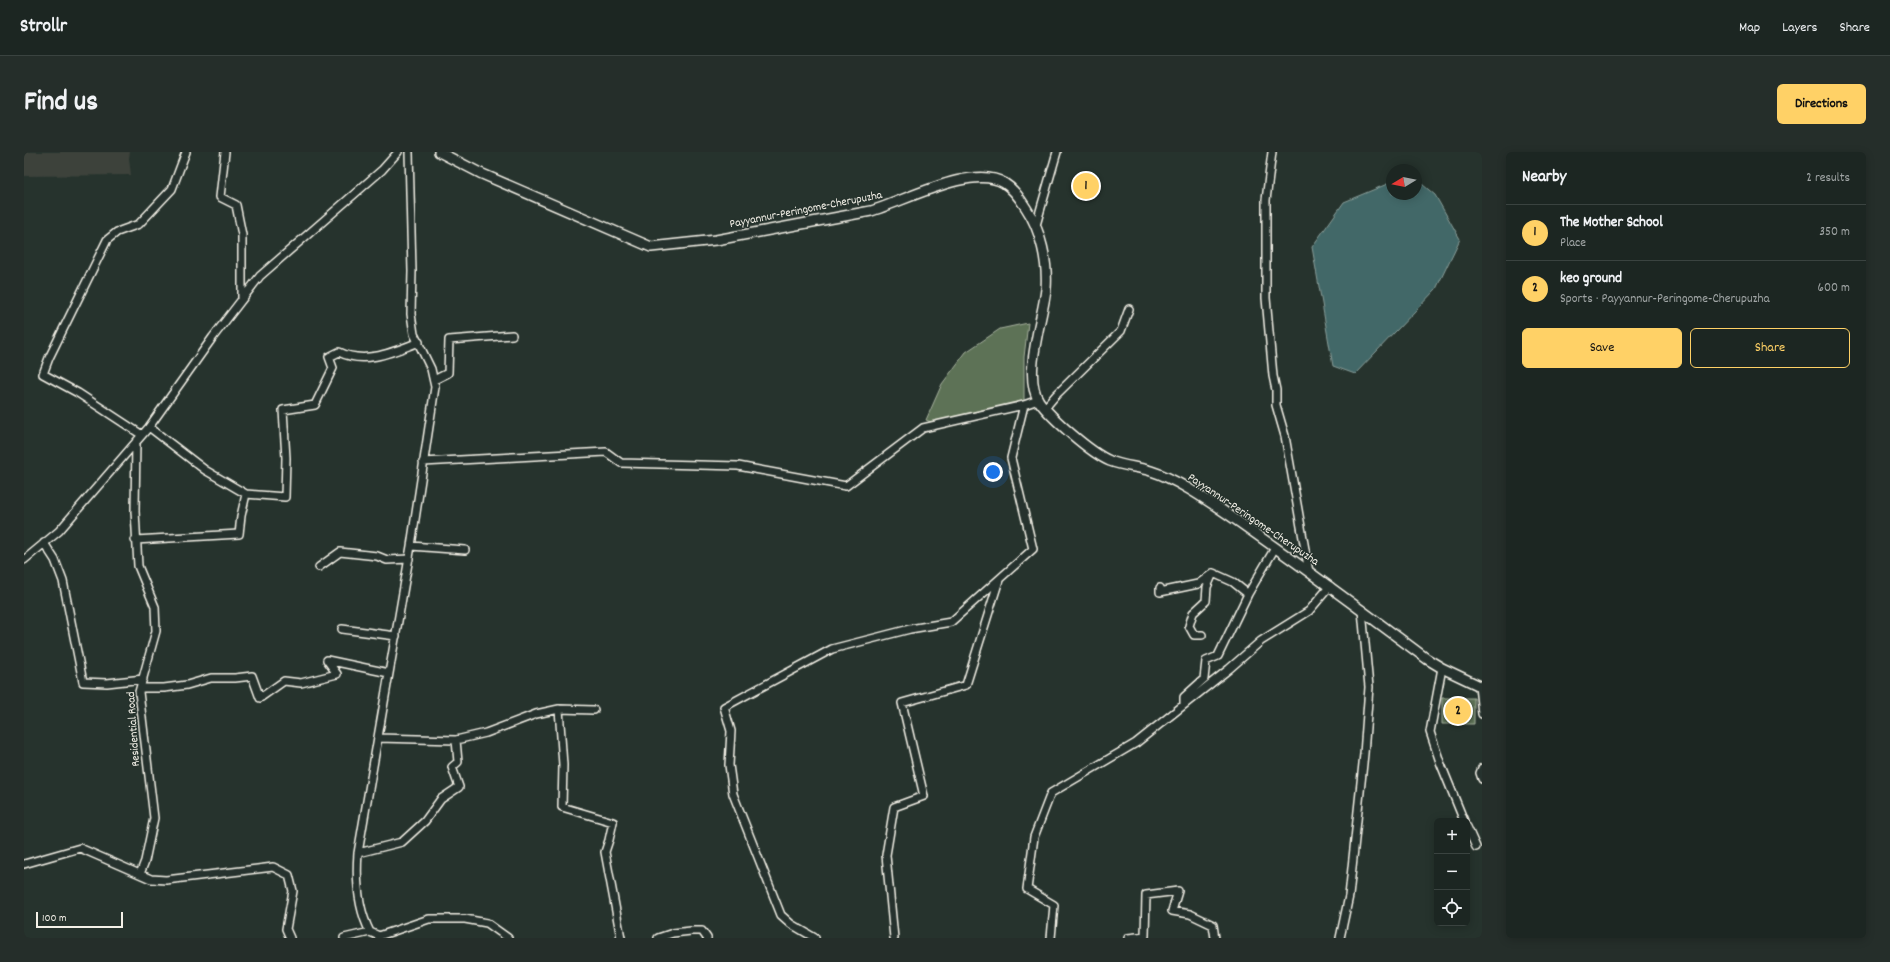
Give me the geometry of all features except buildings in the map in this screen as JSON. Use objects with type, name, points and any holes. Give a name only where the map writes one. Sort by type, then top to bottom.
[{"type":"main road","name":"Payyannur-Peringome-Cherupuzha","points":[[439,152],[480,174],[651,247],[716,240],[871,211],[888,206],[934,187],[982,178],[998,180],[1013,190],[1030,214],[1036,225],[1042,250],[1046,288],[1034,351],[1033,384],[1038,400],[1045,408],[1097,455],[1112,462],[1151,471],[1190,489],[1330,586],[1426,659],[1480,686]]},
{"type":"street","points":[[142,435],[78,393],[44,374],[49,358],[107,240],[117,232],[139,224],[172,189],[186,152]]},
{"type":"street","points":[[225,152],[220,197],[236,205],[241,226],[242,299]]},
{"type":"street","points":[[24,560],[59,531],[149,427],[260,276],[382,170],[398,152]]},
{"type":"street","points":[[409,152],[412,263],[411,314],[414,334],[431,369],[434,380],[434,399],[390,673],[358,853],[356,877],[364,918],[370,932],[379,937],[429,919],[465,919],[487,923],[508,938]]},
{"type":"street","points":[[1036,225],[1057,152]]},
{"type":"street","points":[[1272,152],[1266,200],[1266,291],[1272,368],[1276,405],[1285,436],[1309,572]]},
{"type":"street","points":[[1045,408],[1056,395],[1121,331],[1129,309]]},
{"type":"street","points":[[434,380],[448,373],[448,340],[512,335]]},
{"type":"street","points":[[149,427],[205,470],[246,494],[285,497],[286,458],[283,410],[315,405],[332,368],[329,357],[339,352],[351,358],[387,355],[419,342]]},
{"type":"street","points":[[423,462],[606,452],[621,463],[738,466],[846,486],[923,428],[1024,405],[1038,400]]},
{"type":"street","points":[[815,938],[791,924],[781,915],[744,824],[733,794],[729,765],[731,731],[724,708],[832,649],[910,629],[951,622],[1033,549],[1011,458],[1024,405]]},
{"type":"street","name":"Residential Road","points":[[136,442],[135,540],[138,566],[155,607],[156,631],[140,688],[140,708],[154,818],[145,861],[140,874]]},
{"type":"street","points":[[135,540],[239,534],[246,494]]},
{"type":"street","points":[[44,543],[55,560],[63,581],[83,682],[107,683],[143,679]]},
{"type":"street","points":[[411,546],[465,550]]},
{"type":"street","points":[[1184,704],[1184,697],[1204,679],[1206,661],[1218,656],[1248,594],[1275,548]]},
{"type":"street","points":[[319,567],[340,552],[377,556],[387,560],[409,559]]},
{"type":"street","points":[[1213,573],[1233,582],[1248,594]]},
{"type":"street","points":[[1160,588],[1160,592],[1198,584],[1213,573]]},
{"type":"street","points":[[1202,635],[1194,635],[1189,626],[1193,613],[1206,601],[1207,587],[1213,573]]},
{"type":"street","points":[[894,938],[886,855],[894,807],[924,796],[902,703],[966,685],[1000,579]]},
{"type":"street","points":[[1051,938],[1054,905],[1027,889],[1034,837],[1051,793],[1136,743],[1261,640],[1309,612],[1330,586]]},
{"type":"street","points":[[1340,938],[1349,896],[1364,754],[1369,687],[1362,610]]},
{"type":"street","points":[[342,629],[396,636]]},
{"type":"street","points":[[140,688],[164,688],[187,685],[211,678],[236,678],[252,676],[260,698],[284,681],[301,683],[337,674],[327,660],[390,673]]},
{"type":"street","points":[[1442,668],[1430,732],[1440,762],[1463,818]]},
{"type":"street","points":[[1480,686],[1482,714]]},
{"type":"street","points":[[378,738],[456,740],[486,733],[536,714],[559,709],[594,710]]},
{"type":"street","points":[[559,709],[563,765],[562,806],[613,822],[605,852],[622,938]]},
{"type":"street","points":[[358,853],[402,842],[425,821],[441,799],[459,787],[452,767],[458,762],[456,740]]},
{"type":"street","points":[[1482,768],[1480,774],[1482,779]]},
{"type":"street","points":[[1470,834],[1476,847]]},
{"type":"street","points":[[24,864],[80,848],[140,874],[151,878],[166,880],[273,867],[290,875],[294,891],[286,928],[290,938]]},
{"type":"street","points":[[1128,938],[1145,936],[1146,895],[1178,890],[1172,911],[1190,914],[1213,925],[1215,938]]},
{"type":"street","points":[[662,937],[691,930],[702,931],[708,938]]},
{"type":"street","points":[[344,938],[370,932]]},
{"type":"shaded area","points":[[24,152],[130,152],[129,158],[131,175],[24,176]]},
{"type":"green space","points":[[1028,323],[1024,357],[1024,402],[931,422],[926,420],[942,384],[966,352],[1000,329]]},
{"type":"green space","points":[[1442,698],[1474,698],[1474,724],[1442,724]]},
{"type":"water","points":[[1386,184],[1386,200],[1422,200],[1422,184],[1435,195],[1460,239],[1436,289],[1355,374],[1333,366],[1312,247],[1344,202]]},
{"type":"place","name":"The Mother School","points":[[1086,186]]},
{"type":"place","name":"keo ground","points":[[1458,711]]}]
